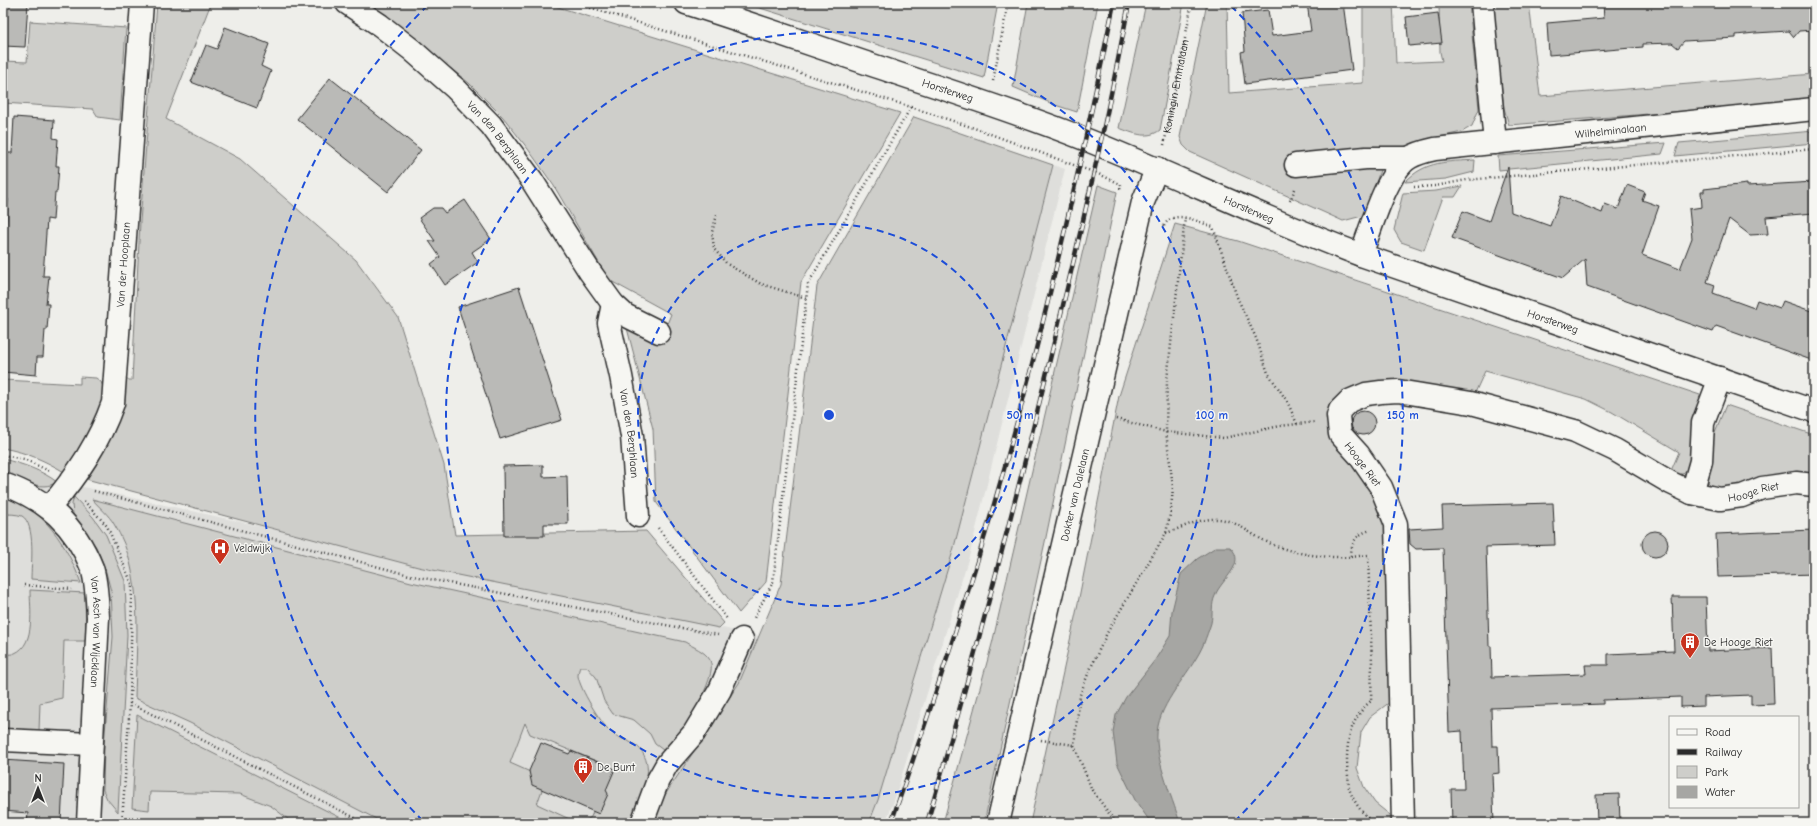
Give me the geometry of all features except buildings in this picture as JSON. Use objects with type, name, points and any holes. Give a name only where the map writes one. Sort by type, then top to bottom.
[{"type":"street","name":"Van der Hooplaan","points":[[50,507],[87,459],[99,438],[113,403],[142,3]]},
{"type":"street","name":"Van den Berghlaan","points":[[346,3],[380,25],[456,88],[491,125],[531,179],[590,272],[613,304],[625,315],[659,332]]},
{"type":"street","name":"Horsterweg","points":[[686,3],[988,104],[1085,139],[1157,168],[1280,223],[1361,255],[1814,411]]},
{"type":"street","points":[[1482,3],[1495,144]]},
{"type":"street","name":"Wilhelminalaan","points":[[1300,165],[1366,158],[1408,158],[1435,149],[1495,144],[1814,109]]},
{"type":"street","name":"Wilhelminalaan","points":[[1361,255],[1387,188],[1397,168],[1408,158]]},
{"type":"street","name":"Dokter van Dalelaan","points":[[998,823],[1143,202],[1157,168]]},
{"type":"street","name":"Van den Berghlaan","points":[[613,304],[609,323],[632,436],[638,516]]},
{"type":"street","points":[[1692,493],[1701,461],[1703,423],[1720,378]]},
{"type":"street","name":"Hooge Riet","points":[[1403,823],[1396,524],[1381,488],[1359,455],[1340,434],[1338,416],[1340,410],[1349,402],[1366,394],[1398,391],[1471,403],[1549,423],[1575,431],[1615,450],[1692,493],[1720,499],[1742,496],[1762,488],[1796,483],[1814,485]]},
{"type":"street","name":"Van Asch van Wijcklaan","points":[[3,484],[32,495],[50,507],[66,525],[81,546],[92,569],[97,590],[98,617],[88,823]]},
{"type":"street","points":[[642,823],[658,780],[667,764],[694,733],[720,690],[742,640]]},
{"type":"street","points":[[3,740],[91,744]]},
{"type":"path","points":[[575,3],[978,129],[1094,172],[1121,184],[1118,199]]},
{"type":"path","points":[[978,129],[988,104],[1008,3]]},
{"type":"path","name":"Koningin Emmalaan","points":[[1157,168],[1164,144],[1192,3]]},
{"type":"path","points":[[742,640],[773,582],[808,284],[911,107]]},
{"type":"path","points":[[1387,188],[1435,186],[1467,180],[1814,149]]},
{"type":"path","points":[[1280,223],[1300,165]]},
{"type":"path","points":[[717,215],[712,232],[714,250],[727,264],[761,284],[806,298]]},
{"type":"path","points":[[1094,414],[1166,432],[1224,438],[1297,424],[1287,401],[1268,373],[1256,338],[1237,297],[1213,227],[1185,218],[1175,217],[1167,220],[1160,232],[1138,228]]},
{"type":"path","points":[[1116,823],[1092,790],[1074,745],[1080,695],[1088,674],[1107,633],[1166,534],[1171,510],[1173,487],[1166,432],[1167,380],[1185,218]]},
{"type":"path","points":[[3,455],[24,459],[37,464],[54,473],[69,484],[107,526],[132,584],[130,703],[122,823]]},
{"type":"path","points":[[69,484],[413,576],[742,640]]},
{"type":"path","points":[[638,516],[649,516],[742,640]]},
{"type":"path","points":[[1166,534],[1207,519],[1218,519],[1231,523],[1267,542],[1310,555],[1329,558],[1368,555],[1372,663],[1371,701],[1363,707],[1351,731],[1346,746],[1346,763],[1349,791],[1362,813],[1373,823]]},
{"type":"path","points":[[1351,557],[1351,547],[1354,539],[1363,533],[1396,524]]},
{"type":"path","points":[[24,585],[97,590]]},
{"type":"path","points":[[130,703],[365,823]]},
{"type":"path","points":[[1041,740],[1074,745]]},
{"type":"shaded area","points":[[1053,165],[1065,169],[970,553],[894,801],[885,823],[869,823],[878,800],[953,551]]},
{"type":"shaded area","name":"Veldwijk","points":[[3,470],[858,658],[804,823],[3,823]]},
{"type":"green space","points":[[39,3],[127,3],[121,7]]},
{"type":"green space","points":[[157,3],[211,3],[166,119],[240,159],[356,260],[398,317],[444,465],[455,535],[646,531],[724,623],[719,628],[418,567],[86,479],[104,451],[115,428],[125,380],[132,380],[140,222]]},
{"type":"green space","points":[[358,3],[545,3],[900,113],[801,282],[766,582],[739,613],[656,502],[653,429],[627,328],[659,344],[671,314],[609,280],[554,186],[528,149],[503,117],[469,83],[406,33]]},
{"type":"green space","points":[[744,3],[998,3],[984,78]]},
{"type":"green space","points":[[1028,3],[1098,3],[1077,112],[1055,105],[1013,87]]},
{"type":"green space","points":[[1146,3],[1184,3],[1160,130],[1150,135],[1140,135],[1119,128]]},
{"type":"green space","points":[[1207,3],[1227,3],[1229,93],[1363,83],[1363,3],[1393,3],[1396,63],[1442,61],[1440,52],[1439,3],[1469,3],[1479,109],[1472,126],[1462,132],[1425,140],[1397,156],[1380,170],[1366,215],[1343,221],[1190,152],[1183,145],[1180,137]]},
{"type":"green space","points":[[1492,3],[1529,3],[1540,96],[1814,74],[1814,101],[1509,125],[1504,108]]},
{"type":"green space","points":[[30,21],[126,28],[120,120],[98,117],[93,109],[3,103],[3,61],[27,62]]},
{"type":"green space","points":[[914,117],[1053,165],[953,551],[878,800],[869,823],[650,823],[659,804],[739,683],[781,584],[817,286]]},
{"type":"green space","points":[[1814,131],[1814,143],[1675,156],[1679,143]]},
{"type":"green space","points":[[1666,143],[1662,154],[1499,170],[1498,156]]},
{"type":"green space","points":[[1475,160],[1474,172],[1446,179],[1405,182],[1413,175],[1429,166],[1447,162]]},
{"type":"green space","points":[[1098,185],[1117,192],[1045,542],[984,823],[943,823],[992,644]]},
{"type":"green space","points":[[1462,186],[1455,197],[1443,197],[1424,250],[1401,242],[1394,230],[1403,193],[1436,191]]},
{"type":"green space","points":[[1175,224],[1238,241],[1706,397],[1694,461],[1686,473],[1677,475],[1670,473],[1679,452],[1612,412],[1586,399],[1485,371],[1474,395],[1428,387],[1390,383],[1373,383],[1358,385],[1347,389],[1330,407],[1369,481],[1388,531],[1390,702],[1370,717],[1361,732],[1357,768],[1364,787],[1375,803],[1395,819],[1395,823],[1030,823],[1076,613],[1119,396]]},
{"type":"green space","points":[[80,377],[96,378],[101,382],[103,387],[100,415],[66,473],[36,458],[3,448],[3,380],[80,384]]},
{"type":"green space","points":[[1726,405],[1814,435],[1814,477],[1734,490],[1716,490],[1708,482],[1713,437]]},
{"type":"green space","points":[[3,459],[32,468],[57,482],[44,486],[30,484],[3,473]]},
{"type":"green space","points":[[3,496],[31,509],[52,530],[69,555],[81,583],[31,579],[32,545],[29,527],[26,520],[22,516],[15,514],[3,514]]},
{"type":"green space","points":[[74,497],[93,517],[106,535],[125,581],[127,635],[118,812],[107,799],[103,790],[104,745],[113,637],[111,591],[104,565],[96,547],[73,514],[72,504]]},
{"type":"green space","points":[[92,499],[411,582],[685,642],[702,652],[710,660],[711,668],[709,680],[697,706],[669,751],[663,750],[655,744],[650,734],[634,720],[613,714],[604,701],[596,677],[587,667],[580,667],[578,676],[580,682],[586,697],[601,720],[615,735],[641,750],[647,764],[648,770],[644,793],[634,823],[582,823],[591,817],[611,767],[530,734],[525,723],[510,763],[546,779],[537,804],[578,823],[384,823],[190,723],[135,698],[137,631],[135,586],[124,543],[107,514]]},
{"type":"green space","points":[[30,590],[85,593],[86,641],[64,641],[62,698],[40,703],[39,731],[3,729],[3,654],[15,653],[22,648],[26,642],[29,634],[31,615]]},
{"type":"green space","points":[[137,715],[351,823],[293,823],[271,806],[240,794],[150,792],[149,810],[132,808]]},
{"type":"water","points":[[1216,547],[1230,547],[1235,553],[1236,560],[1231,572],[1218,590],[1214,599],[1211,623],[1204,643],[1193,663],[1172,694],[1161,715],[1158,726],[1157,737],[1160,762],[1180,823],[1151,823],[1135,800],[1117,763],[1113,732],[1116,715],[1126,697],[1155,660],[1170,636],[1172,611],[1181,574],[1197,559]]},
{"type":"railway","points":[[891,823],[960,618],[1006,463],[1046,310],[1070,208],[1114,3]]},
{"type":"railway","points":[[927,823],[979,638],[1043,389],[1096,165],[1129,3]]},
{"type":"place","name":"Veldwijk","points":[[220,565]]},
{"type":"place","name":"De Hooge Riet","points":[[1690,659]]},
{"type":"place","name":"De Bunt","points":[[583,784]]}]
